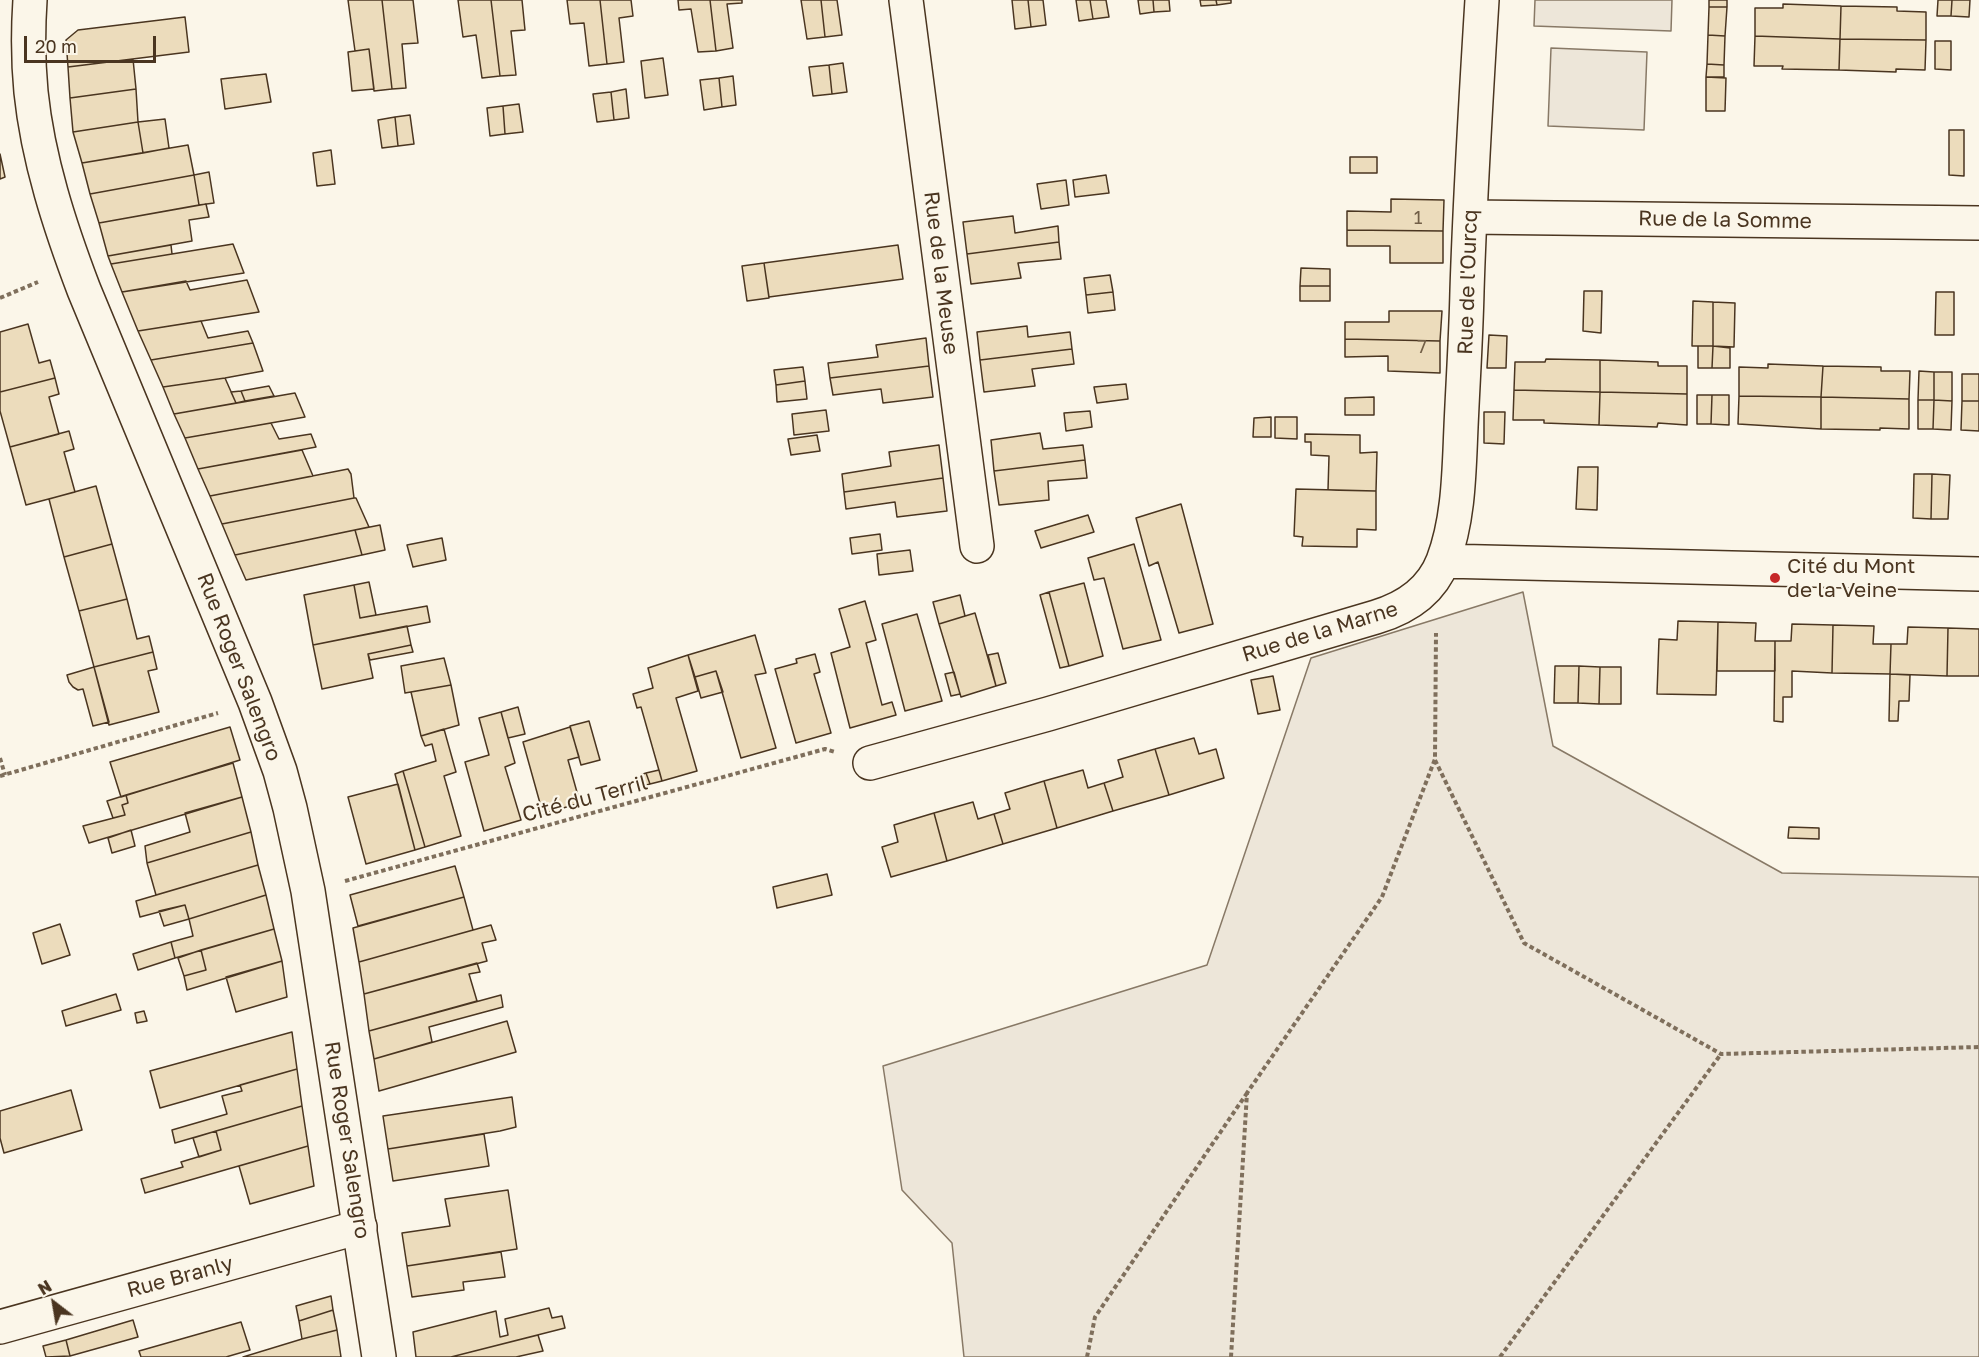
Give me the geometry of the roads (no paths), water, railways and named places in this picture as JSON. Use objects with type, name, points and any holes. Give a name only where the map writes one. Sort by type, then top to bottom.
[{"type":"street","name":"Rue Roger Salengro","points":[[30,0],[28,35],[31,92],[38,137],[66,243],[255,702],[280,771],[290,808],[308,891],[379,1357]]},
{"type":"street","name":"Rue de la Meuse","points":[[906,0],[977,546]]},
{"type":"street","name":"Rue de l'Ourcq","points":[[1435,575],[1452,526],[1459,482],[1482,0]]},
{"type":"street","name":"Rue de la Somme","points":[[1470,217],[1979,223]]},
{"type":"street","points":[[1435,575],[1979,574]]},
{"type":"street","name":"Rue de la Marne","points":[[870,763],[1048,714],[1383,615],[1414,600],[1435,575]]},
{"type":"street","name":"Rue Branly","points":[[0,1327],[360,1227]]},
{"type":"place","name":"Cité du Mont de la Veine","points":[[1775,578]]}]
